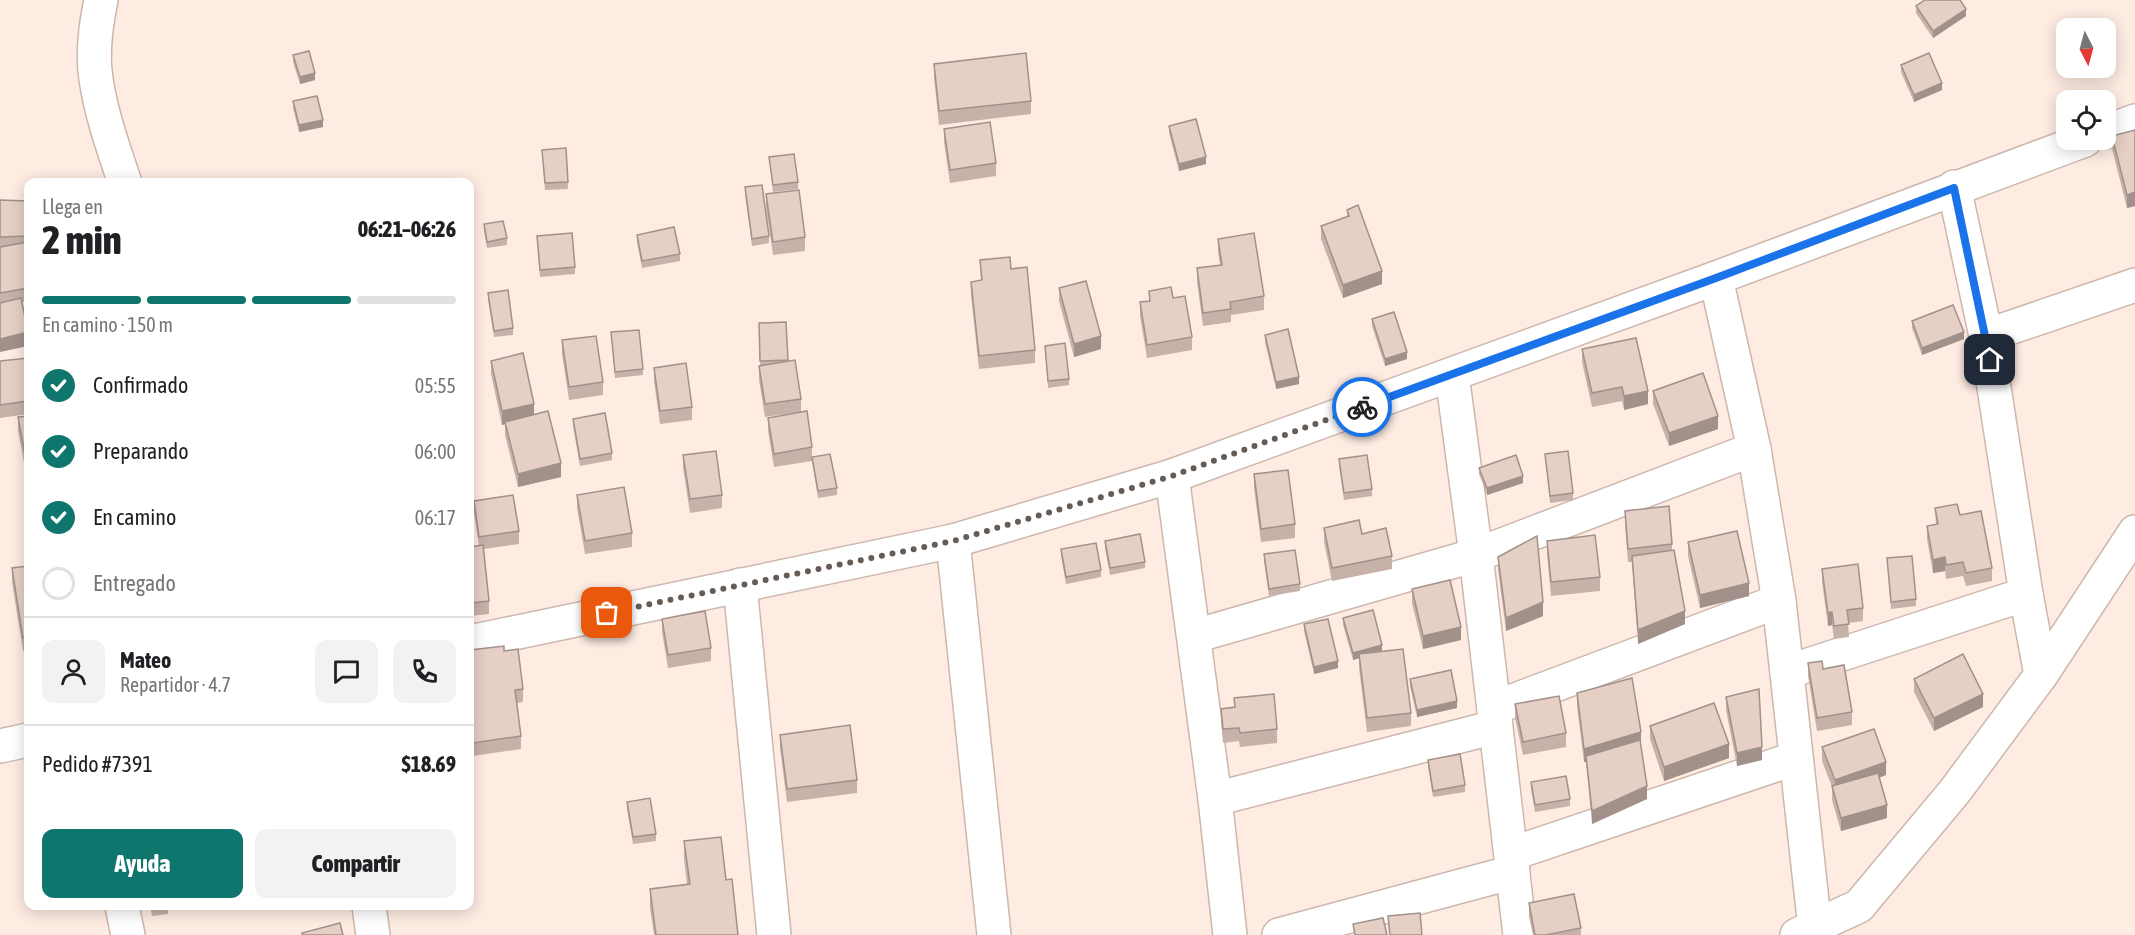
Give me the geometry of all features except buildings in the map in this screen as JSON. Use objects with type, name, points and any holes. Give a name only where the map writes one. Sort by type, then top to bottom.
[{"type":"street","points":[[101,0],[95,78],[123,178]]},
{"type":"street","points":[[2116,128],[2135,121]]},
{"type":"street","points":[[474,641],[953,541],[1172,476],[1716,278],[2058,150]]},
{"type":"street","points":[[1954,188],[1986,336],[2026,594],[2041,675]]},
{"type":"street","points":[[1716,278],[1754,449],[1779,601],[1796,758],[1806,931],[1859,906],[1955,791],[2041,675],[2135,532]]},
{"type":"street","points":[[1986,336],[2135,285]]},
{"type":"street","points":[[1452,375],[1476,555],[1520,935]]},
{"type":"street","points":[[1195,636],[1476,555],[1754,449]]},
{"type":"street","points":[[1172,476],[1195,636],[1230,935]]},
{"type":"street","points":[[953,541],[994,935]]},
{"type":"street","points":[[740,585],[774,935]]},
{"type":"street","points":[[1786,672],[2026,594]]},
{"type":"street","points":[[1215,799],[1495,717],[1779,601]]},
{"type":"street","points":[[0,746],[24,741]]},
{"type":"street","points":[[1279,935],[1512,863],[1796,758]]},
{"type":"street","points":[[123,910],[128,935]]},
{"type":"street","points":[[370,910],[374,935]]},
{"type":"way so far","points":[[607,613],[953,541],[1172,476],[1362,407]]},
{"type":"route","points":[[1362,407],[1716,278],[1954,188],[1990,360]]}]
